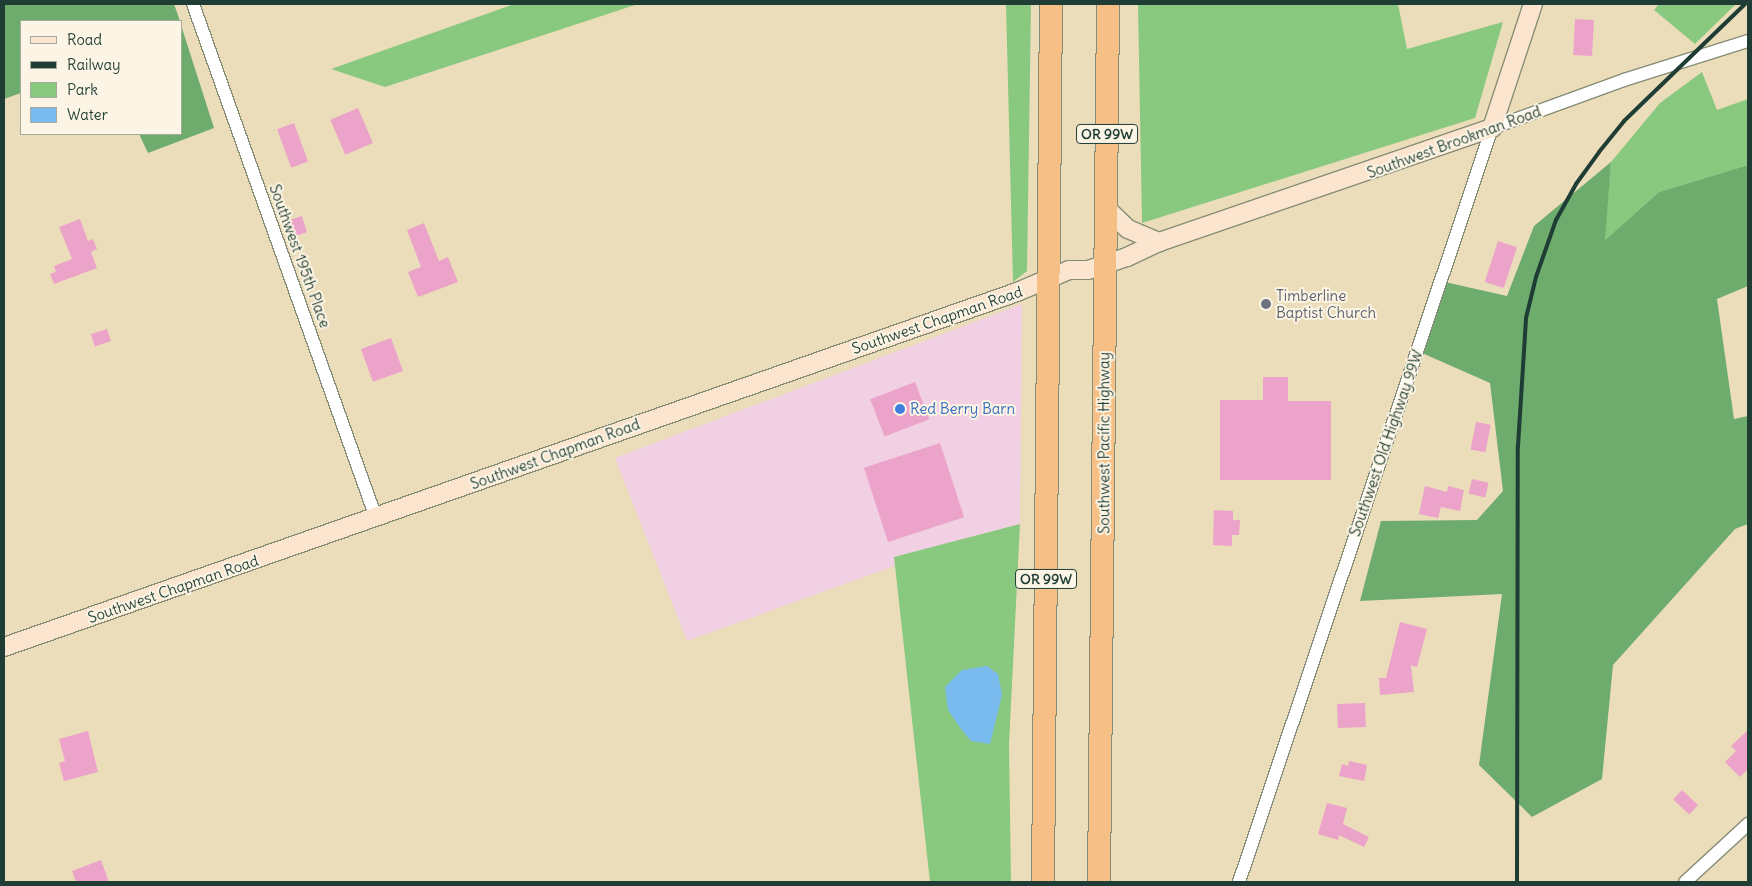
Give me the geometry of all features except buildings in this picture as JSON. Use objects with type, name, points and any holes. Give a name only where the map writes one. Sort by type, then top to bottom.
[{"type":"highway","name":"OR 99W","points":[[1043,882],[1052,4]]},
{"type":"highway","name":"Southwest Pacific Highway","points":[[1099,882],[1108,4]]},
{"type":"street","name":"Southwest 195th Place","points":[[193,4],[376,518]]},
{"type":"street","name":"Southwest Old Highway 99W","points":[[1239,882],[1533,4]]},
{"type":"street","name":"Southwest Brookman Road","points":[[1105,264],[1159,242],[1492,128],[1624,80],[1748,42]]},
{"type":"street","points":[[1106,208],[1128,229],[1159,242]]},
{"type":"street","name":"Southwest Chapman Road","points":[[4,647],[376,518],[1069,270],[1088,270],[1105,264]]},
{"type":"street","points":[[1684,882],[1748,824]]},
{"type":"shaded area","points":[[1022,304],[1020,524],[895,557],[897,565],[687,641],[615,458]]},
{"type":"green space","points":[[4,4],[174,4],[180,20],[20,20],[20,93],[4,99]]},
{"type":"green space","points":[[514,4],[638,4],[385,87],[331,69]]},
{"type":"green space","points":[[1006,4],[1031,4],[1027,271],[1013,282]]},
{"type":"green space","points":[[1138,4],[1398,4],[1407,49],[1503,22],[1475,118],[1142,223]]},
{"type":"green space","points":[[1659,4],[1736,4],[1695,44],[1654,10]]},
{"type":"green space","points":[[182,28],[214,128],[148,153],[139,135],[182,135]]},
{"type":"green space","points":[[1702,72],[1717,110],[1748,99],[1748,165],[1659,192],[1604,241],[1611,162],[1660,103]]},
{"type":"green space","points":[[1611,162],[1605,240],[1659,192],[1748,165],[1748,286],[1717,299],[1734,419],[1748,416],[1748,524],[1735,529],[1613,665],[1602,779],[1532,817],[1479,765],[1502,594],[1360,601],[1381,521],[1477,520],[1503,491],[1490,383],[1422,353],[1445,282],[1507,296],[1534,226]]},
{"type":"green space","points":[[1020,524],[1009,744],[1011,882],[930,882],[894,557]]},
{"type":"water","points":[[987,666],[998,674],[1002,695],[990,744],[971,741],[961,729],[948,710],[945,687],[962,670]]},
{"type":"railway","points":[[1517,882],[1518,446],[1526,318],[1536,277],[1556,220],[1576,184],[1599,152],[1624,121],[1745,4]]},
{"type":"place","name":"Timberline Baptist Church","points":[[1266,304]]},
{"type":"place","name":"Red Berry Barn","points":[[900,409]]}]
